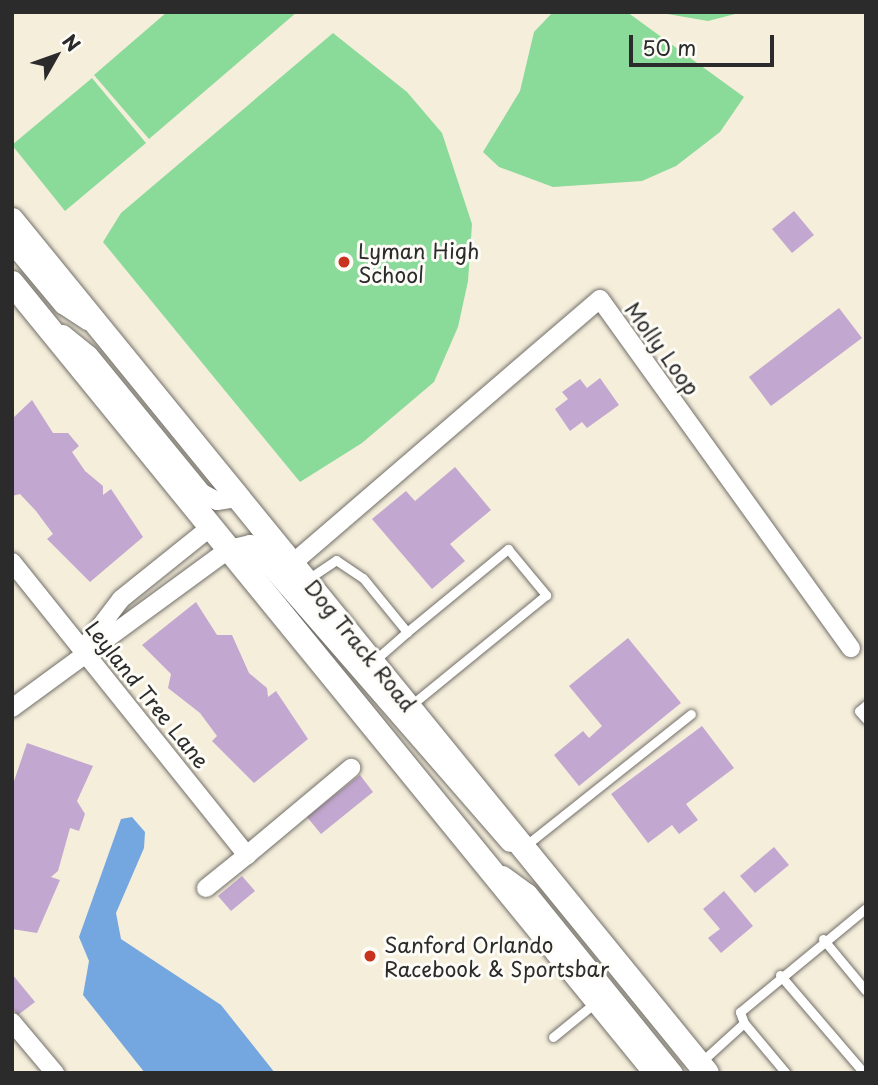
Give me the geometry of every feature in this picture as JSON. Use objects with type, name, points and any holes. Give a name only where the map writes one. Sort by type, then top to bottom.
[{"type":"main road","name":"Dog Track Road","points":[[12,220],[301,570],[703,1068]]},
{"type":"main road","name":"Dog Track Road","points":[[12,283],[656,1073]]},
{"type":"street","points":[[12,244],[63,305],[105,333]]},
{"type":"street","name":"Molly Loop","points":[[301,570],[600,299],[851,649]]},
{"type":"street","points":[[38,315],[89,355],[202,493],[217,501],[241,497]]},
{"type":"street","points":[[83,650],[121,599],[211,527]]},
{"type":"street","points":[[12,708],[83,650],[159,605],[240,543],[259,549],[490,827],[506,842],[524,847]]},
{"type":"street","name":"Leyland Tree Lane","points":[[12,562],[247,855]]},
{"type":"street","points":[[205,888],[351,768]]},
{"type":"street","points":[[486,863],[528,893],[674,1073]]},
{"type":"street","points":[[12,1022],[55,1073]]},
{"type":"lane","points":[[374,661],[508,549],[547,595],[410,706]]},
{"type":"lane","points":[[301,570],[330,561],[344,561],[407,632]]},
{"type":"lane","points":[[148,577],[159,605]]},
{"type":"lane","points":[[866,705],[859,711],[866,719]]},
{"type":"lane","points":[[524,847],[691,714]]},
{"type":"lane","points":[[786,1073],[744,1023],[740,1012],[823,939],[866,908]]},
{"type":"lane","points":[[823,939],[866,991]]},
{"type":"lane","points":[[780,975],[864,1073]]},
{"type":"lane","points":[[554,1037],[598,1001]]},
{"type":"lane","points":[[703,1068],[744,1023]]},
{"type":"green space","points":[[167,12],[297,12],[149,139],[94,75]]},
{"type":"green space","points":[[553,12],[627,12],[744,97],[720,132],[676,166],[642,181],[553,187],[499,167],[483,152],[520,91],[534,32]]},
{"type":"green space","points":[[656,12],[743,12],[708,21]]},
{"type":"green space","points":[[333,33],[407,92],[442,133],[472,224],[468,281],[458,327],[434,382],[362,443],[300,482],[103,242],[121,213]]},
{"type":"green space","points":[[92,78],[146,143],[65,211],[12,145]]},
{"type":"water","points":[[132,817],[145,832],[144,848],[116,913],[121,939],[221,1005],[275,1073],[145,1073],[83,995],[89,961],[79,937],[121,819]]},
{"type":"building","points":[[794,211],[814,235],[792,253],[772,229]]},
{"type":"building","points":[[839,308],[862,338],[771,406],[749,377]]},
{"type":"building","points":[[600,378],[619,405],[587,428],[582,422],[570,431],[555,409],[568,399],[562,392],[580,379],[587,388]]},
{"type":"building","points":[[32,400],[53,433],[68,433],[79,446],[72,452],[85,471],[103,486],[103,495],[111,489],[143,537],[90,582],[47,539],[53,534],[36,511],[20,494],[12,496],[12,419]]},
{"type":"building","points":[[455,467],[491,510],[450,544],[465,561],[432,589],[372,519],[406,491],[415,501]]},
{"type":"building","points":[[196,602],[217,635],[232,635],[249,673],[267,688],[268,697],[276,691],[308,739],[254,783],[212,741],[217,736],[200,713],[168,688],[171,674],[142,645]]},
{"type":"building","points":[[628,638],[681,703],[579,786],[554,755],[583,731],[589,738],[602,726],[569,686]]},
{"type":"building","points":[[702,726],[734,768],[686,804],[698,820],[679,834],[672,825],[648,843],[611,794]]},
{"type":"building","points":[[27,743],[93,766],[77,801],[85,814],[79,831],[70,828],[58,871],[51,877],[60,880],[37,933],[12,929],[12,787]]},
{"type":"building","points":[[360,775],[373,792],[321,834],[307,817]]},
{"type":"building","points":[[774,847],[789,865],[755,893],[740,876]]},
{"type":"building","points":[[242,876],[255,891],[231,911],[218,896]]},
{"type":"building","points":[[724,891],[753,926],[721,953],[708,938],[720,929],[703,909]]},
{"type":"building","points":[[12,974],[35,1002],[18,1015],[12,1008]]},
{"type":"place","name":"Lyman High School","points":[[344,262]]},
{"type":"place","name":"Sanford Orlando Racebook & Sportsbar","points":[[370,956]]}]
